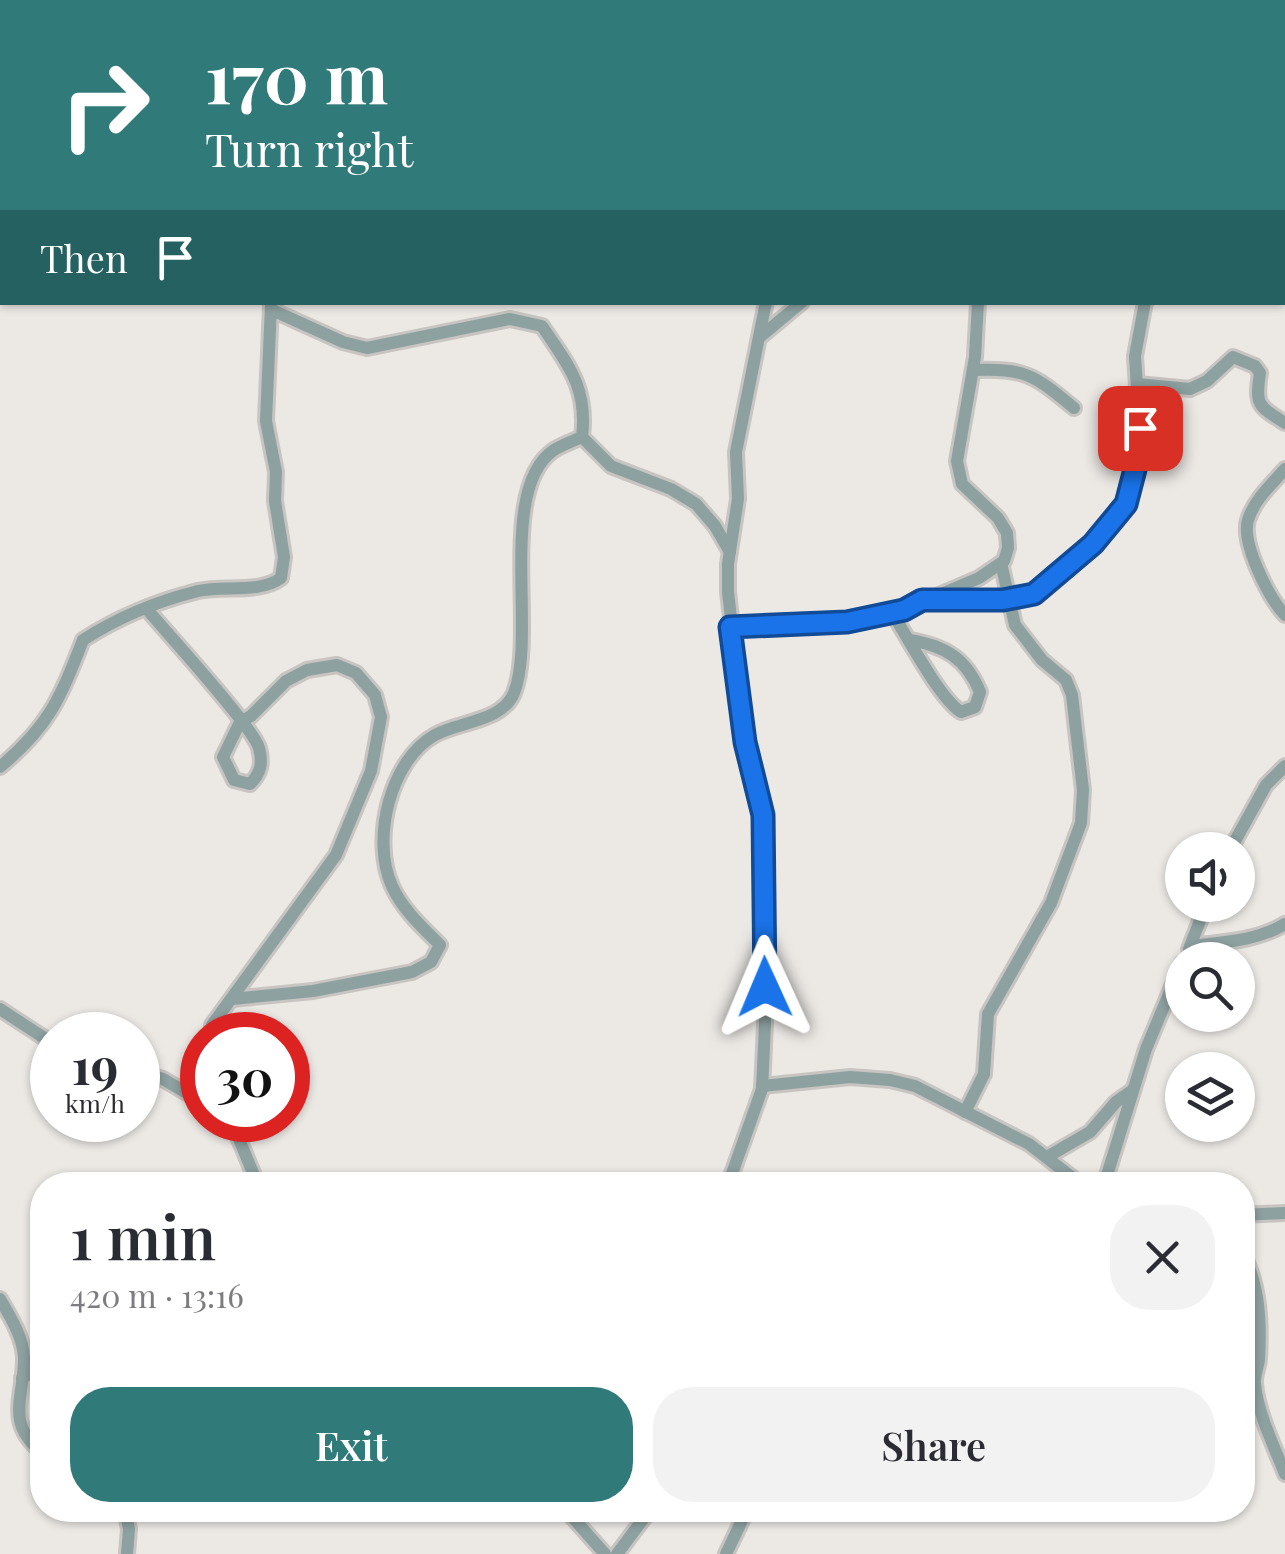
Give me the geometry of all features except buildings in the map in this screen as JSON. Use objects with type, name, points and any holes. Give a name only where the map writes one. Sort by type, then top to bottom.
[{"type":"street","points":[[733,1172],[762,1086],[766,1024],[763,815],[745,742],[730,627],[730,552],[738,499],[736,452],[765,305]]},
{"type":"street","points":[[760,337],[798,305]]},
{"type":"street","points":[[730,627],[847,622],[892,612],[979,578],[1001,564],[1008,548],[1007,533],[998,518],[962,484],[957,461],[973,370],[978,305]]},
{"type":"street","points":[[922,600],[1010,599],[1034,594],[1093,544],[1126,504],[1140,450],[1135,356],[1144,305]]},
{"type":"street","points":[[0,767],[44,725],[59,702],[83,640],[146,608],[200,590],[271,586],[281,578],[284,557],[275,500],[276,472],[266,421],[271,306],[343,342],[367,348],[510,319],[542,326],[578,381],[584,402],[582,438]]},
{"type":"street","points":[[1137,384],[1190,389],[1207,381],[1234,357],[1255,366],[1260,373],[1256,394],[1261,407],[1285,423]]},
{"type":"street","points":[[973,370],[1018,370],[1034,376],[1074,408]]},
{"type":"street","points":[[582,438],[612,466],[671,489],[696,504],[716,526],[730,552]]},
{"type":"street","points":[[232,999],[313,991],[412,972],[430,962],[440,945],[392,887],[383,856],[387,816],[400,776],[415,751],[434,736],[494,715],[512,698],[522,669],[520,550],[524,506],[538,469],[551,451],[582,438]]},
{"type":"street","points":[[1285,469],[1254,504],[1246,529],[1261,577],[1285,615]]},
{"type":"street","points":[[965,1112],[984,1074],[988,1014],[1052,904],[1081,823],[1082,776],[1072,695],[1066,680],[1042,660],[1015,625],[1001,564]]},
{"type":"street","points":[[146,608],[240,722],[286,680],[307,670],[337,665],[356,673],[366,684],[375,695],[380,717],[371,771],[336,856],[222,1012]]},
{"type":"street","points":[[892,612],[910,640],[956,710],[975,707],[980,692],[962,662],[938,644],[910,640]]},
{"type":"street","points":[[1240,832],[1266,785],[1285,766]]},
{"type":"street","points":[[1224,942],[1273,932],[1285,924]]},
{"type":"street","points":[[1108,1172],[1146,1049],[1165,1004]]},
{"type":"street","points":[[0,1009],[30,1029]]},
{"type":"street","points":[[762,1086],[850,1077],[915,1086],[1029,1144],[1065,1172]]},
{"type":"street","points":[[1047,1158],[1090,1132],[1116,1102],[1133,1090]]},
{"type":"street","points":[[241,1142],[253,1172]]},
{"type":"street","points":[[1255,1214],[1285,1213]]},
{"type":"street","points":[[1255,1276],[1259,1362],[1255,1382],[1285,1474]]},
{"type":"street","points":[[0,1299],[21,1346],[22,1378],[17,1399],[21,1424],[30,1441]]},
{"type":"street","points":[[22,1378],[30,1374]]},
{"type":"street","points":[[127,1554],[128,1522]]},
{"type":"street","points":[[577,1522],[605,1554]]},
{"type":"street","points":[[617,1554],[641,1522]]},
{"type":"street","points":[[726,1554],[741,1522]]},
{"type":"route","points":[[765,987],[763,815],[745,742],[730,627],[847,622],[904,610],[922,600],[1003,600],[1034,594],[1093,544],[1126,504],[1140,450],[1140,428]]}]
